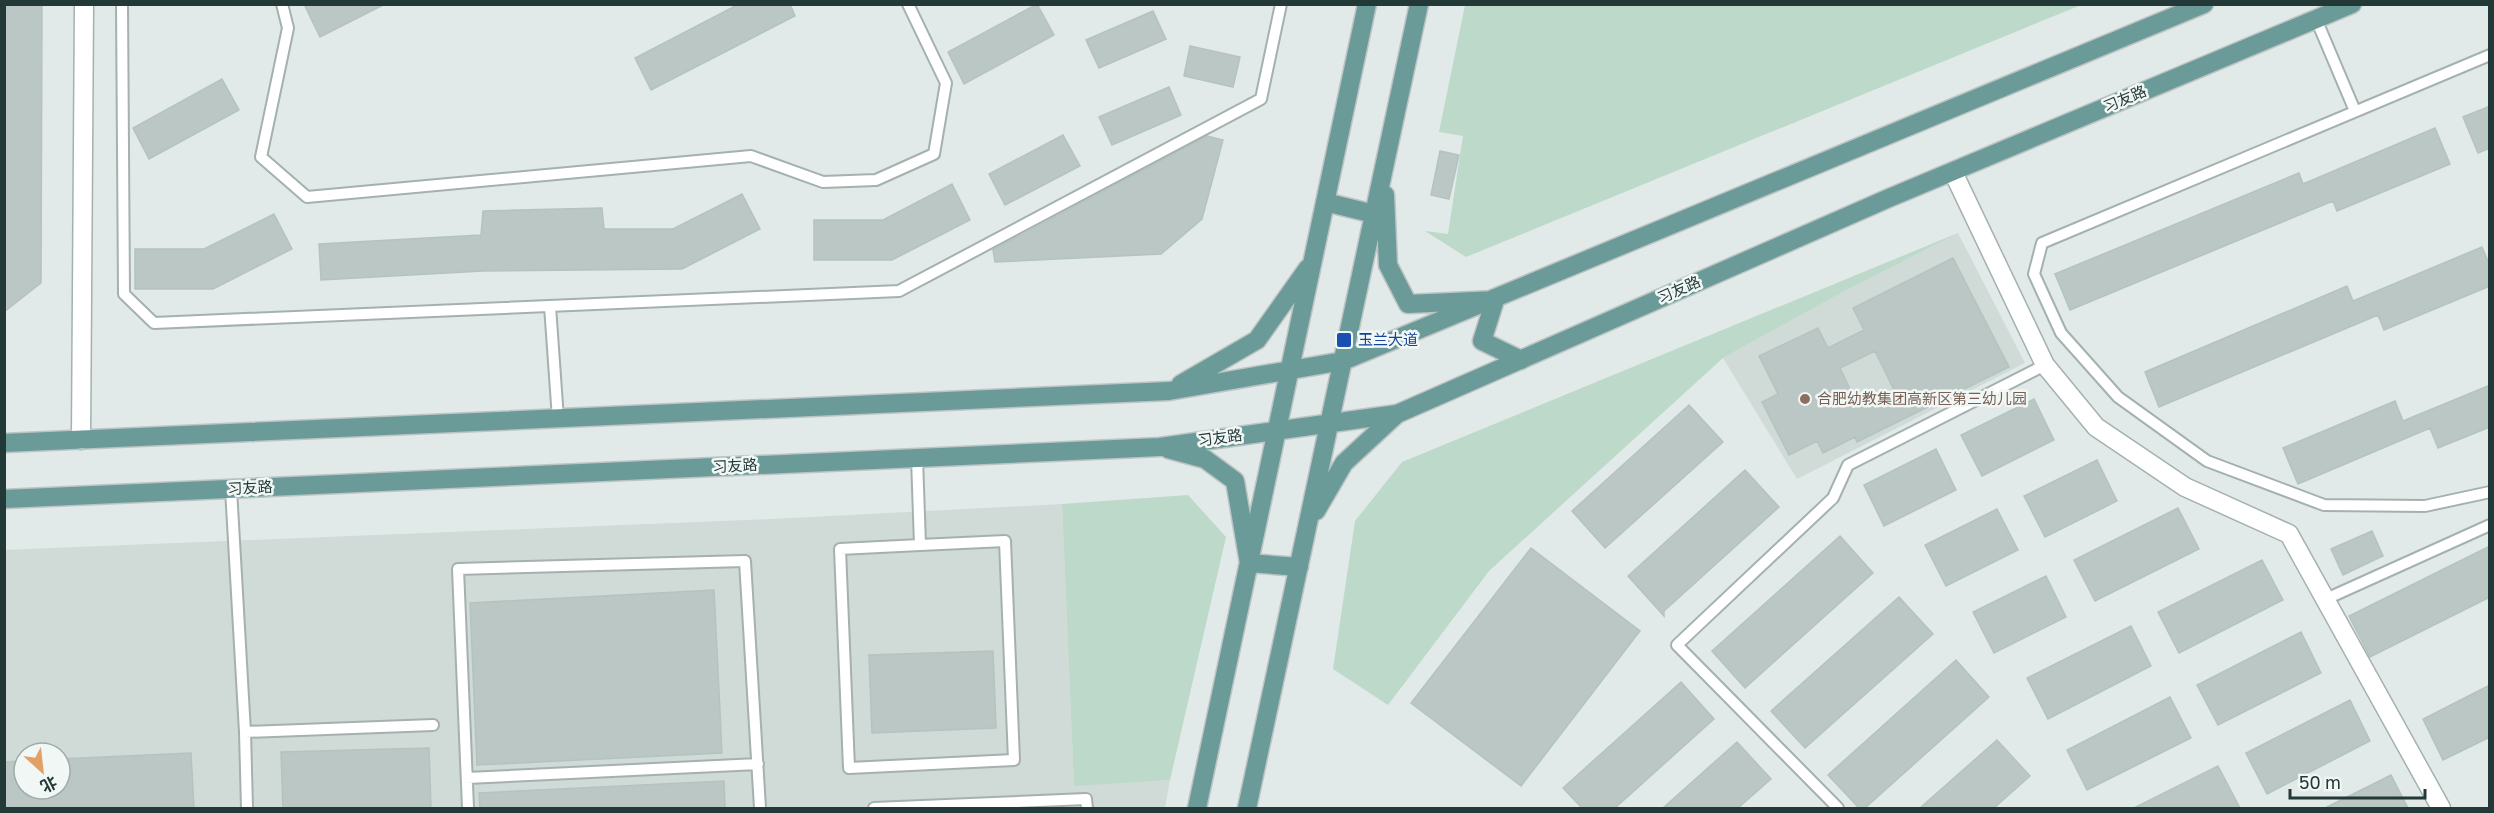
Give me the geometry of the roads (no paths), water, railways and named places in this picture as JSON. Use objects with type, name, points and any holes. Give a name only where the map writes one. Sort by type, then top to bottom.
[{"type":"main road","points":[[1197,808],[1367,4]]},
{"type":"main road","points":[[1247,808],[1419,4]]},
{"type":"main road","points":[[4,443],[1168,391],[1343,361],[1495,300],[2204,4]]},
{"type":"main road","name":"习友路","points":[[4,499],[1160,447],[1396,414],[1953,172],[2352,4]]},
{"type":"main road","points":[[1384,167],[1388,265],[1408,304],[1495,300]]},
{"type":"main road","points":[[1325,202],[1374,214]]},
{"type":"main road","points":[[1168,391],[1257,340],[1312,262]]},
{"type":"main road","points":[[1495,300],[1482,341],[1521,360]]},
{"type":"main road","points":[[1308,524],[1344,464],[1396,414]]},
{"type":"main road","points":[[1160,447],[1205,459],[1235,481],[1249,563]]},
{"type":"main road","points":[[1249,563],[1299,567]]},
{"type":"street","points":[[81,440],[84,4]]},
{"type":"street","points":[[1953,172],[2045,365],[2096,427],[2185,487],[2289,534],[2441,808]]},
{"type":"lane","points":[[122,4],[124,294],[154,323],[899,291],[1261,99],[1281,4]]},
{"type":"lane","points":[[282,4],[288,28],[261,157],[307,197],[751,156],[823,182],[876,180],[934,154],[946,83],[908,4]]},
{"type":"lane","points":[[2316,19],[2355,111]]},
{"type":"lane","points":[[2490,55],[2042,243],[2034,274],[2061,333],[2118,397],[2207,461],[2325,505],[2425,506],[2490,492]]},
{"type":"lane","points":[[549,306],[558,419]]},
{"type":"lane","points":[[1838,808],[1677,645],[1833,498],[1848,465],[2045,365]]},
{"type":"lane","points":[[917,458],[920,545]]},
{"type":"lane","points":[[231,489],[245,732],[247,808]]},
{"type":"lane","points":[[2326,598],[2490,525]]},
{"type":"lane","points":[[1005,541],[1014,760],[849,768],[840,549],[920,545],[1005,541]]},
{"type":"lane","points":[[468,808],[458,569],[745,561],[760,808]]},
{"type":"lane","points":[[245,732],[433,725]]},
{"type":"lane","points":[[467,778],[758,764]]},
{"type":"lane","points":[[874,808],[1086,799],[1087,808]]},
{"type":"place","name":"玉兰大道","points":[[1344,340]]},
{"type":"place","name":"合肥幼教集团高新区第三幼儿园","points":[[1805,399]]}]
